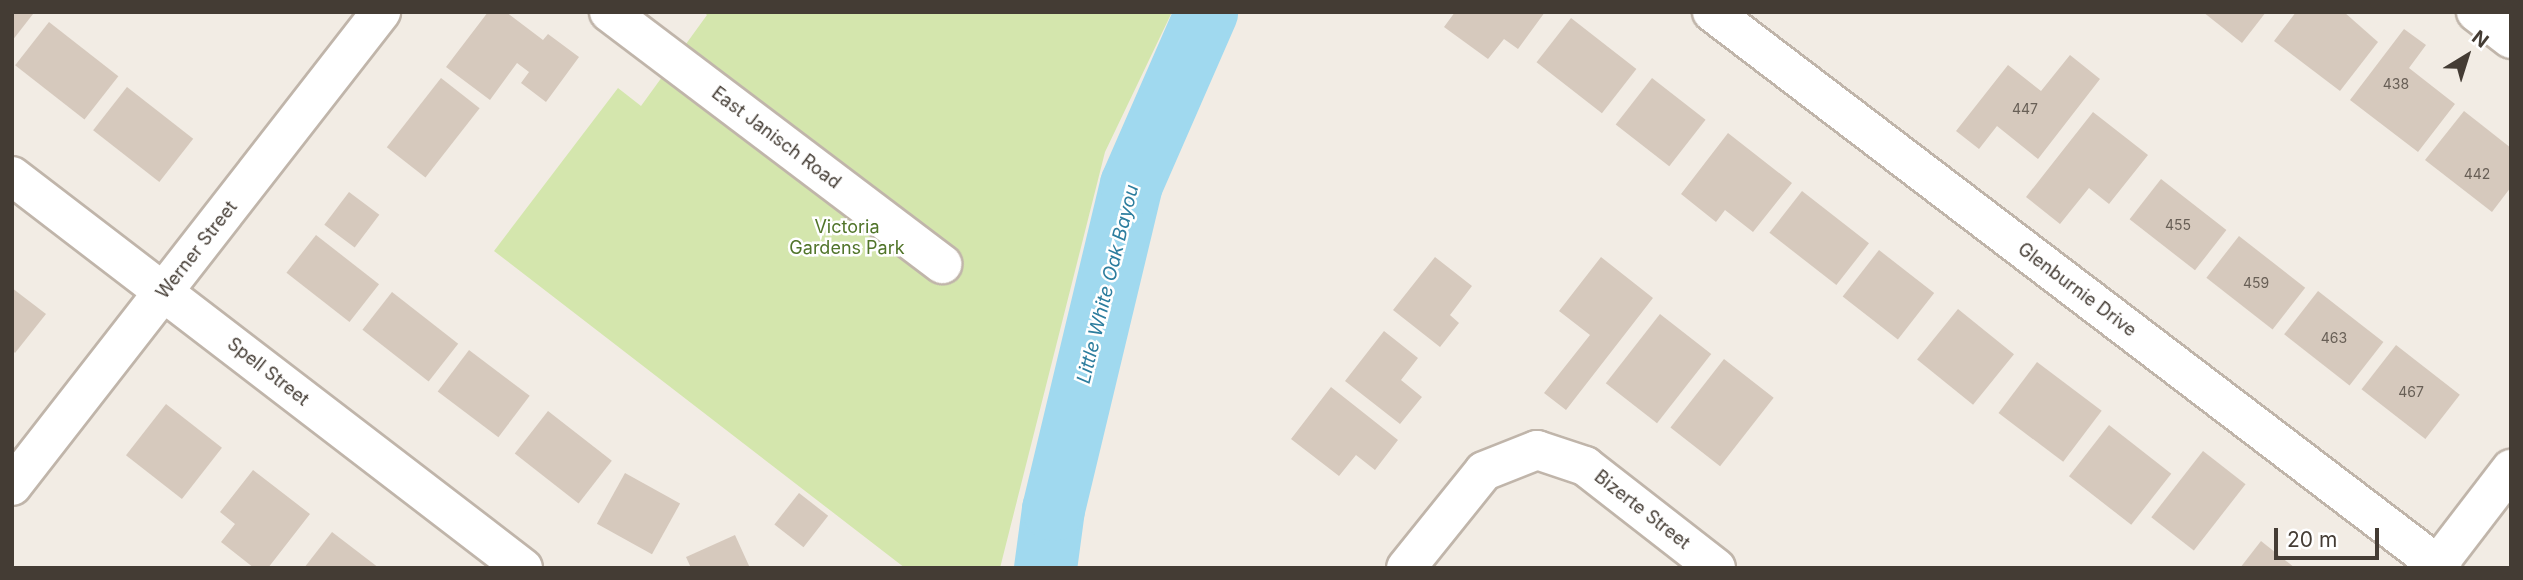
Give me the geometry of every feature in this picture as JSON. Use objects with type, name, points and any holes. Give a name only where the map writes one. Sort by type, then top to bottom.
[{"type":"street","name":"Werner Street","points":[[12,486],[381,12]]},
{"type":"street","name":"East Janisch Road","points":[[609,12],[942,264]]},
{"type":"street","name":"Glenburnie Drive","points":[[1712,12],[2438,567]]},
{"type":"street","points":[[2476,12],[2511,38]]},
{"type":"street","name":"Spell Street","points":[[12,176],[523,568]]},
{"type":"street","name":"Bizerte Street","points":[[1406,568],[1485,471],[1537,450],[1586,466],[1716,568]]},
{"type":"street","points":[[2438,567],[2511,470]]},
{"type":"green space","name":"Victoria Gardens Park","points":[[704,12],[1172,12],[1105,152],[1000,568],[905,568],[494,251],[618,88],[641,106],[707,15]]},
{"type":"building","points":[[12,12],[33,14],[12,41]]},
{"type":"building","points":[[488,12],[506,12],[543,40],[548,34],[579,57],[546,102],[521,83],[529,72],[517,63],[490,100],[446,67]]},
{"type":"building","points":[[1455,12],[1545,12],[1518,49],[1504,39],[1488,59],[1444,27]]},
{"type":"building","points":[[2203,12],[2266,12],[2242,43]]},
{"type":"building","points":[[2296,12],[2344,12],[2378,42],[2340,91],[2274,41]]},
{"type":"building","points":[[1571,18],[1636,69],[1602,113],[1537,62]]},
{"type":"building","points":[[49,22],[118,76],[84,120],[15,65]]},
{"type":"building","points":[[2404,29],[2426,45],[2409,68],[2455,104],[2418,152],[2350,100]]},
{"type":"building","points":[[2070,55],[2100,79],[2038,159],[1997,126],[1979,149],[1956,131],[2008,65],[2041,91]]},
{"type":"building","points":[[441,78],[480,108],[425,178],[387,147]]},
{"type":"building","points":[[1652,78],[1706,120],[1669,166],[1616,124]]},
{"type":"building","points":[[127,87],[193,139],[159,182],[93,130]]},
{"type":"building","points":[[2464,111],[2511,148],[2511,187],[2492,212],[2425,160]]},
{"type":"building","points":[[2093,112],[2148,155],[2109,204],[2089,188],[2060,224],[2026,197]]},
{"type":"building","points":[[1728,133],[1792,183],[1753,232],[1725,210],[1716,222],[1681,194]]},
{"type":"building","points":[[2161,179],[2226,230],[2195,270],[2130,219]]},
{"type":"building","points":[[1802,191],[1869,243],[1836,285],[1769,233]]},
{"type":"building","points":[[349,192],[379,215],[355,248],[324,225]]},
{"type":"building","points":[[316,235],[379,284],[349,322],[286,273]]},
{"type":"building","points":[[2239,236],[2305,288],[2273,329],[2206,278]]},
{"type":"building","points":[[1879,250],[1934,293],[1898,340],[1843,296]]},
{"type":"building","points":[[1435,257],[1472,286],[1450,315],[1459,323],[1440,347],[1393,310]]},
{"type":"building","points":[[1601,257],[1653,298],[1566,410],[1544,393],[1590,335],[1559,311]]},
{"type":"building","points":[[12,288],[46,314],[15,353],[12,350]]},
{"type":"building","points":[[2318,291],[2383,342],[2350,385],[2284,334]]},
{"type":"building","points":[[392,292],[458,344],[429,382],[362,330]]},
{"type":"building","points":[[1958,309],[2014,354],[1973,405],[1917,360]]},
{"type":"building","points":[[1660,314],[1711,354],[1657,423],[1606,383]]},
{"type":"building","points":[[1384,331],[1418,358],[1401,380],[1422,397],[1400,424],[1345,381]]},
{"type":"building","points":[[2396,345],[2460,395],[2425,439],[2362,389]]},
{"type":"building","points":[[469,350],[530,396],[498,437],[438,392]]},
{"type":"building","points":[[1724,359],[1774,398],[1720,466],[1670,428]]},
{"type":"building","points":[[2037,362],[2102,411],[2063,462],[1998,413]]},
{"type":"building","points":[[1331,387],[1398,440],[1375,470],[1356,455],[1339,476],[1291,439]]},
{"type":"building","points":[[166,404],[222,448],[182,499],[126,455]]},
{"type":"building","points":[[548,411],[612,461],[579,503],[515,454]]},
{"type":"building","points":[[2109,425],[2171,474],[2131,525],[2069,476]]},
{"type":"building","points":[[2203,451],[2246,484],[2194,550],[2151,517]]},
{"type":"building","points":[[253,470],[310,514],[268,568],[254,568],[221,542],[235,524],[220,512]]},
{"type":"building","points":[[625,473],[680,504],[652,554],[597,524]]},
{"type":"building","points":[[799,493],[828,516],[804,547],[774,525]]},
{"type":"building","points":[[332,532],[379,568],[304,568]]},
{"type":"building","points":[[735,535],[750,568],[691,568],[686,557]]},
{"type":"building","points":[[2261,541],[2295,568],[2240,568]]},
{"type":"waterway","name":"Little White Oak Bayou","points":[[1045,568],[1053,509],[1131,184],[1206,12]]}]
